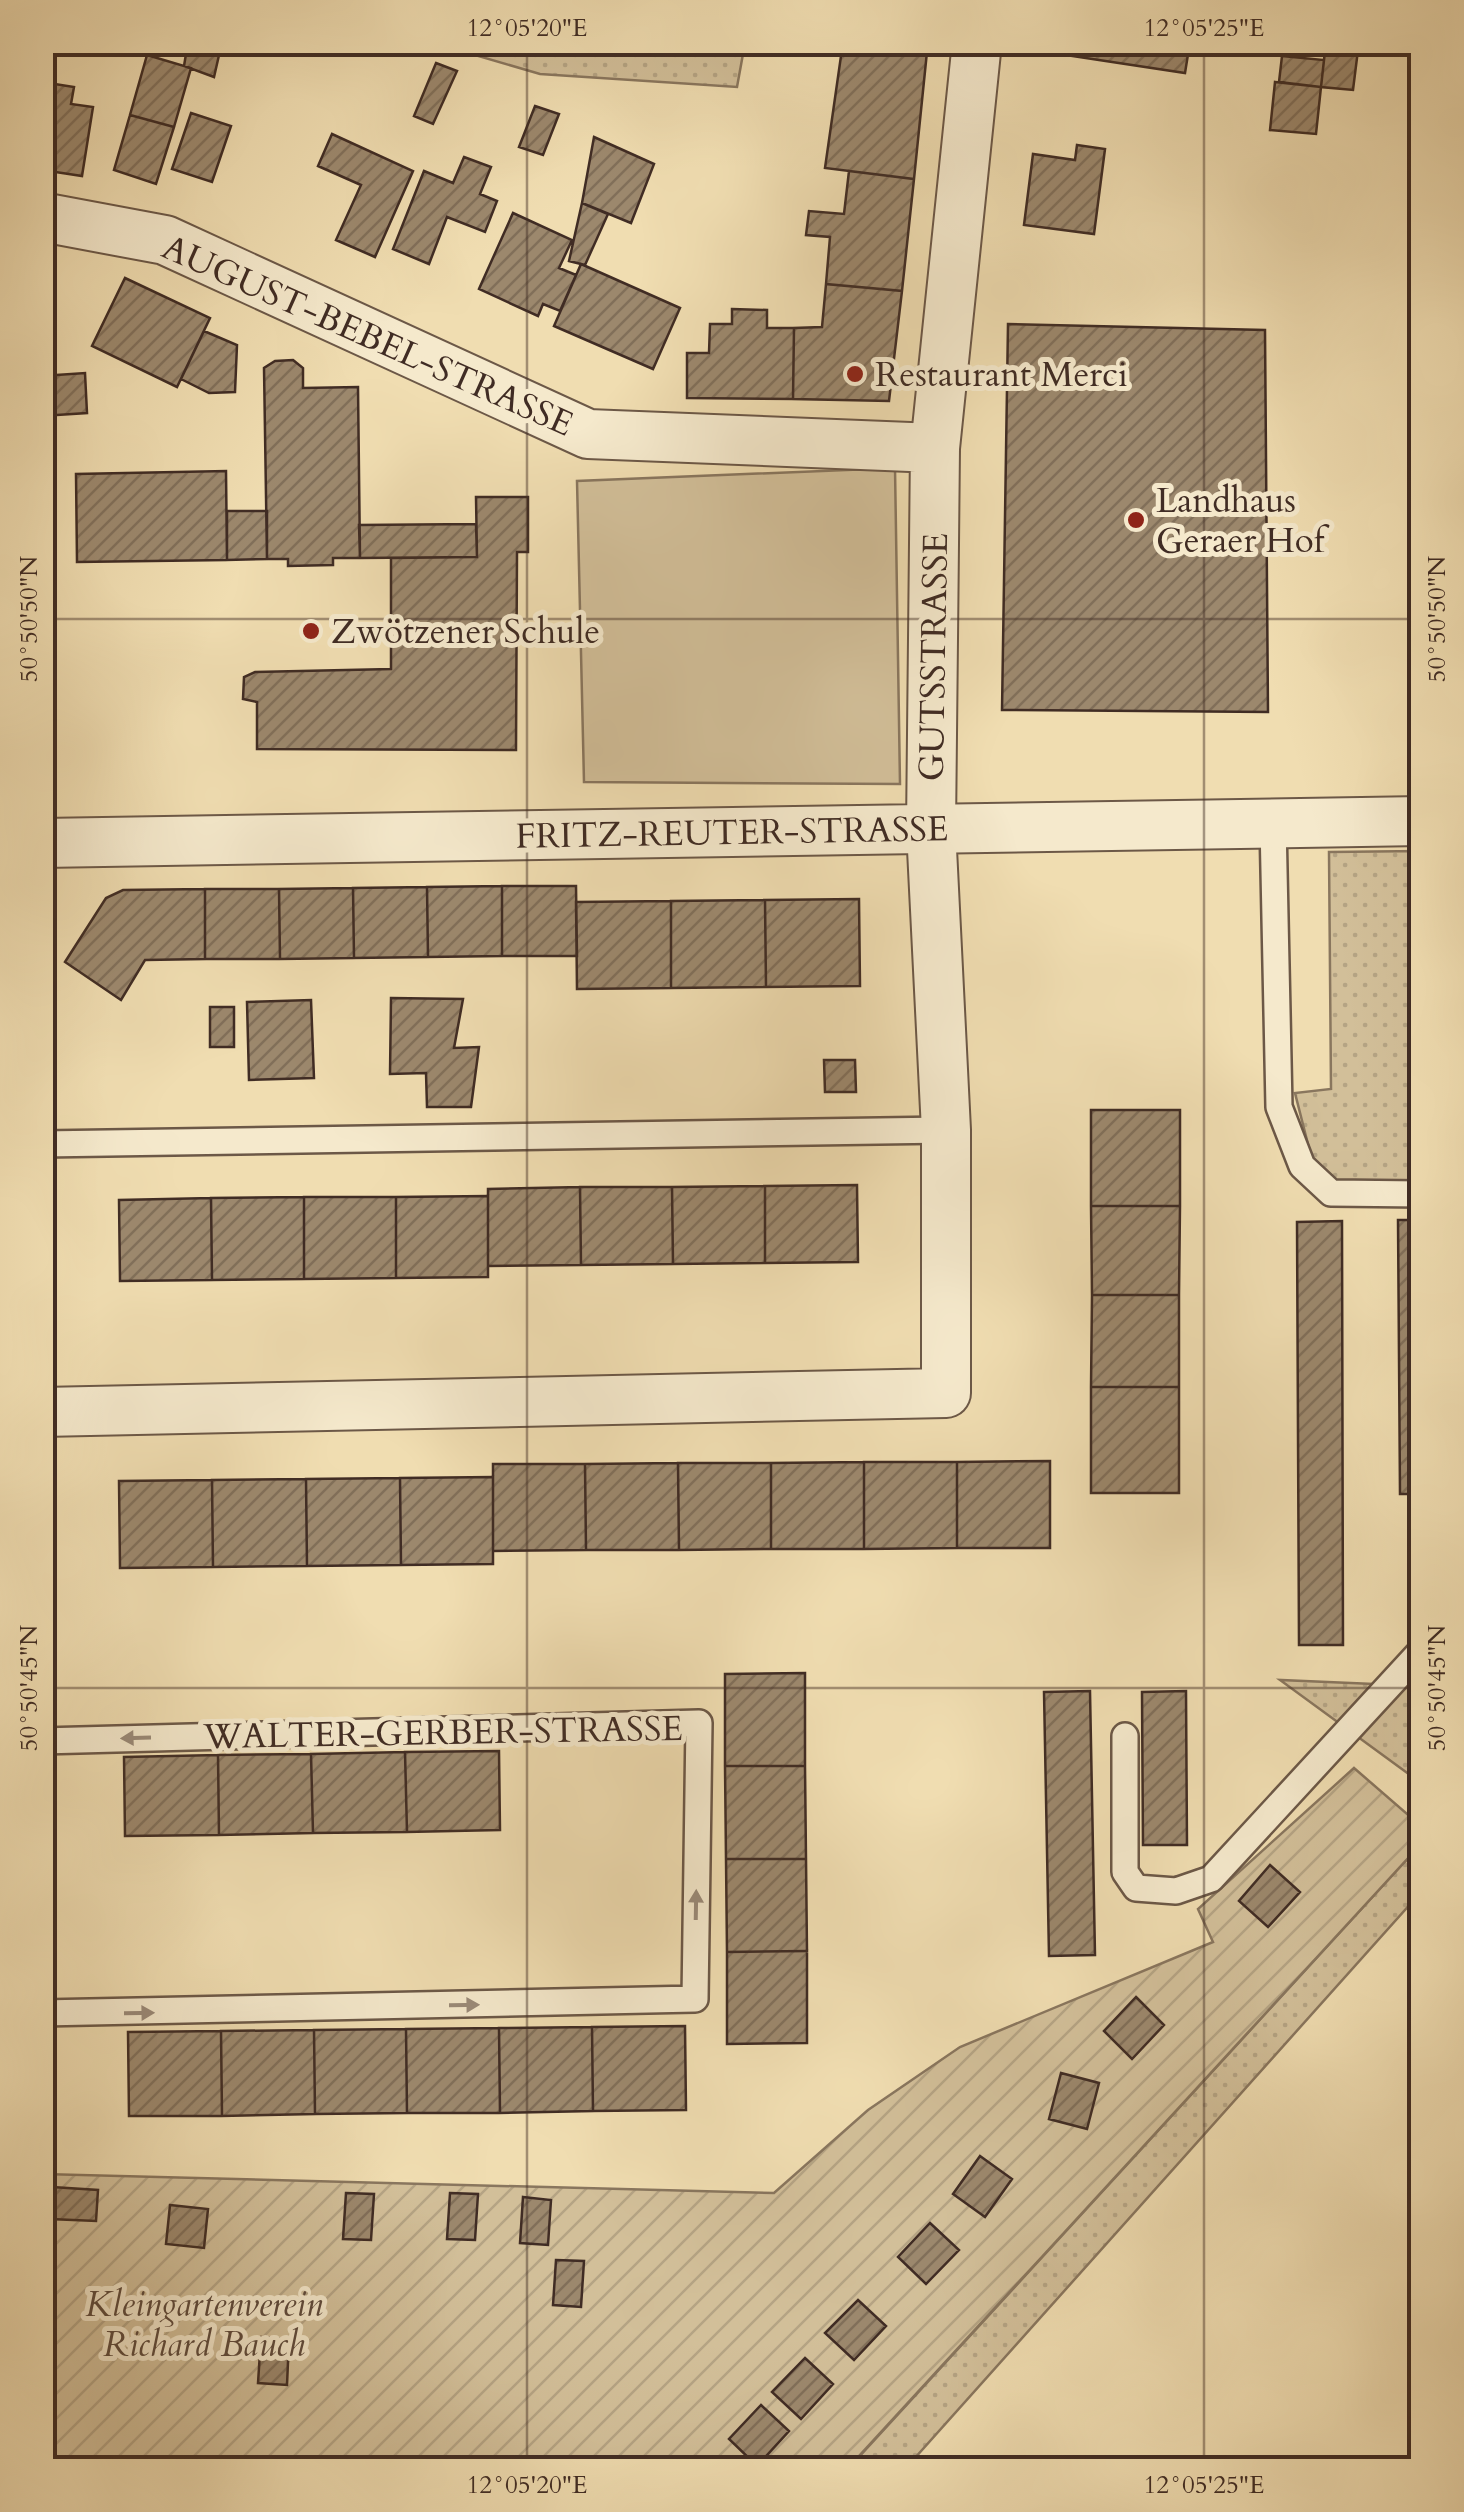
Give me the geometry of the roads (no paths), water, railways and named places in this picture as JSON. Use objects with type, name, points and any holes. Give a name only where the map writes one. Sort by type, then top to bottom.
[{"type":"street","name":"GUTSSTRASSE","points":[[42,1412],[946,1393],[946,1130],[931,830],[935,448],[978,42]]},
{"type":"street","name":"AUGUST-BEBEL-STRASSE","points":[[42,217],[165,240],[588,434],[935,448]]},
{"type":"street","name":"FRITZ-REUTER-STRASSE","points":[[42,842],[1422,821]]},
{"type":"lane","points":[[1273,823],[1279,1106],[1302,1166],[1331,1194],[1422,1194]]},
{"type":"lane","points":[[42,1144],[946,1130]]},
{"type":"lane","points":[[1125,1736],[1125,1872],[1136,1888],[1176,1891],[1211,1878],[1422,1650]]},
{"type":"lane","name":"WALTER-GERBER-STRASSE","points":[[42,1741],[699,1723],[695,1998],[42,2013]]},
{"type":"place","name":"Restaurant Merci","points":[[855,374]]},
{"type":"place","name":"Landhaus Geraer Hof","points":[[1136,520]]},
{"type":"place","name":"Zwötzener Schule","points":[[311,631]]},
{"type":"park label","name":"Kleingartenverein Richard Bauch","points":[[204,2324]]}]
